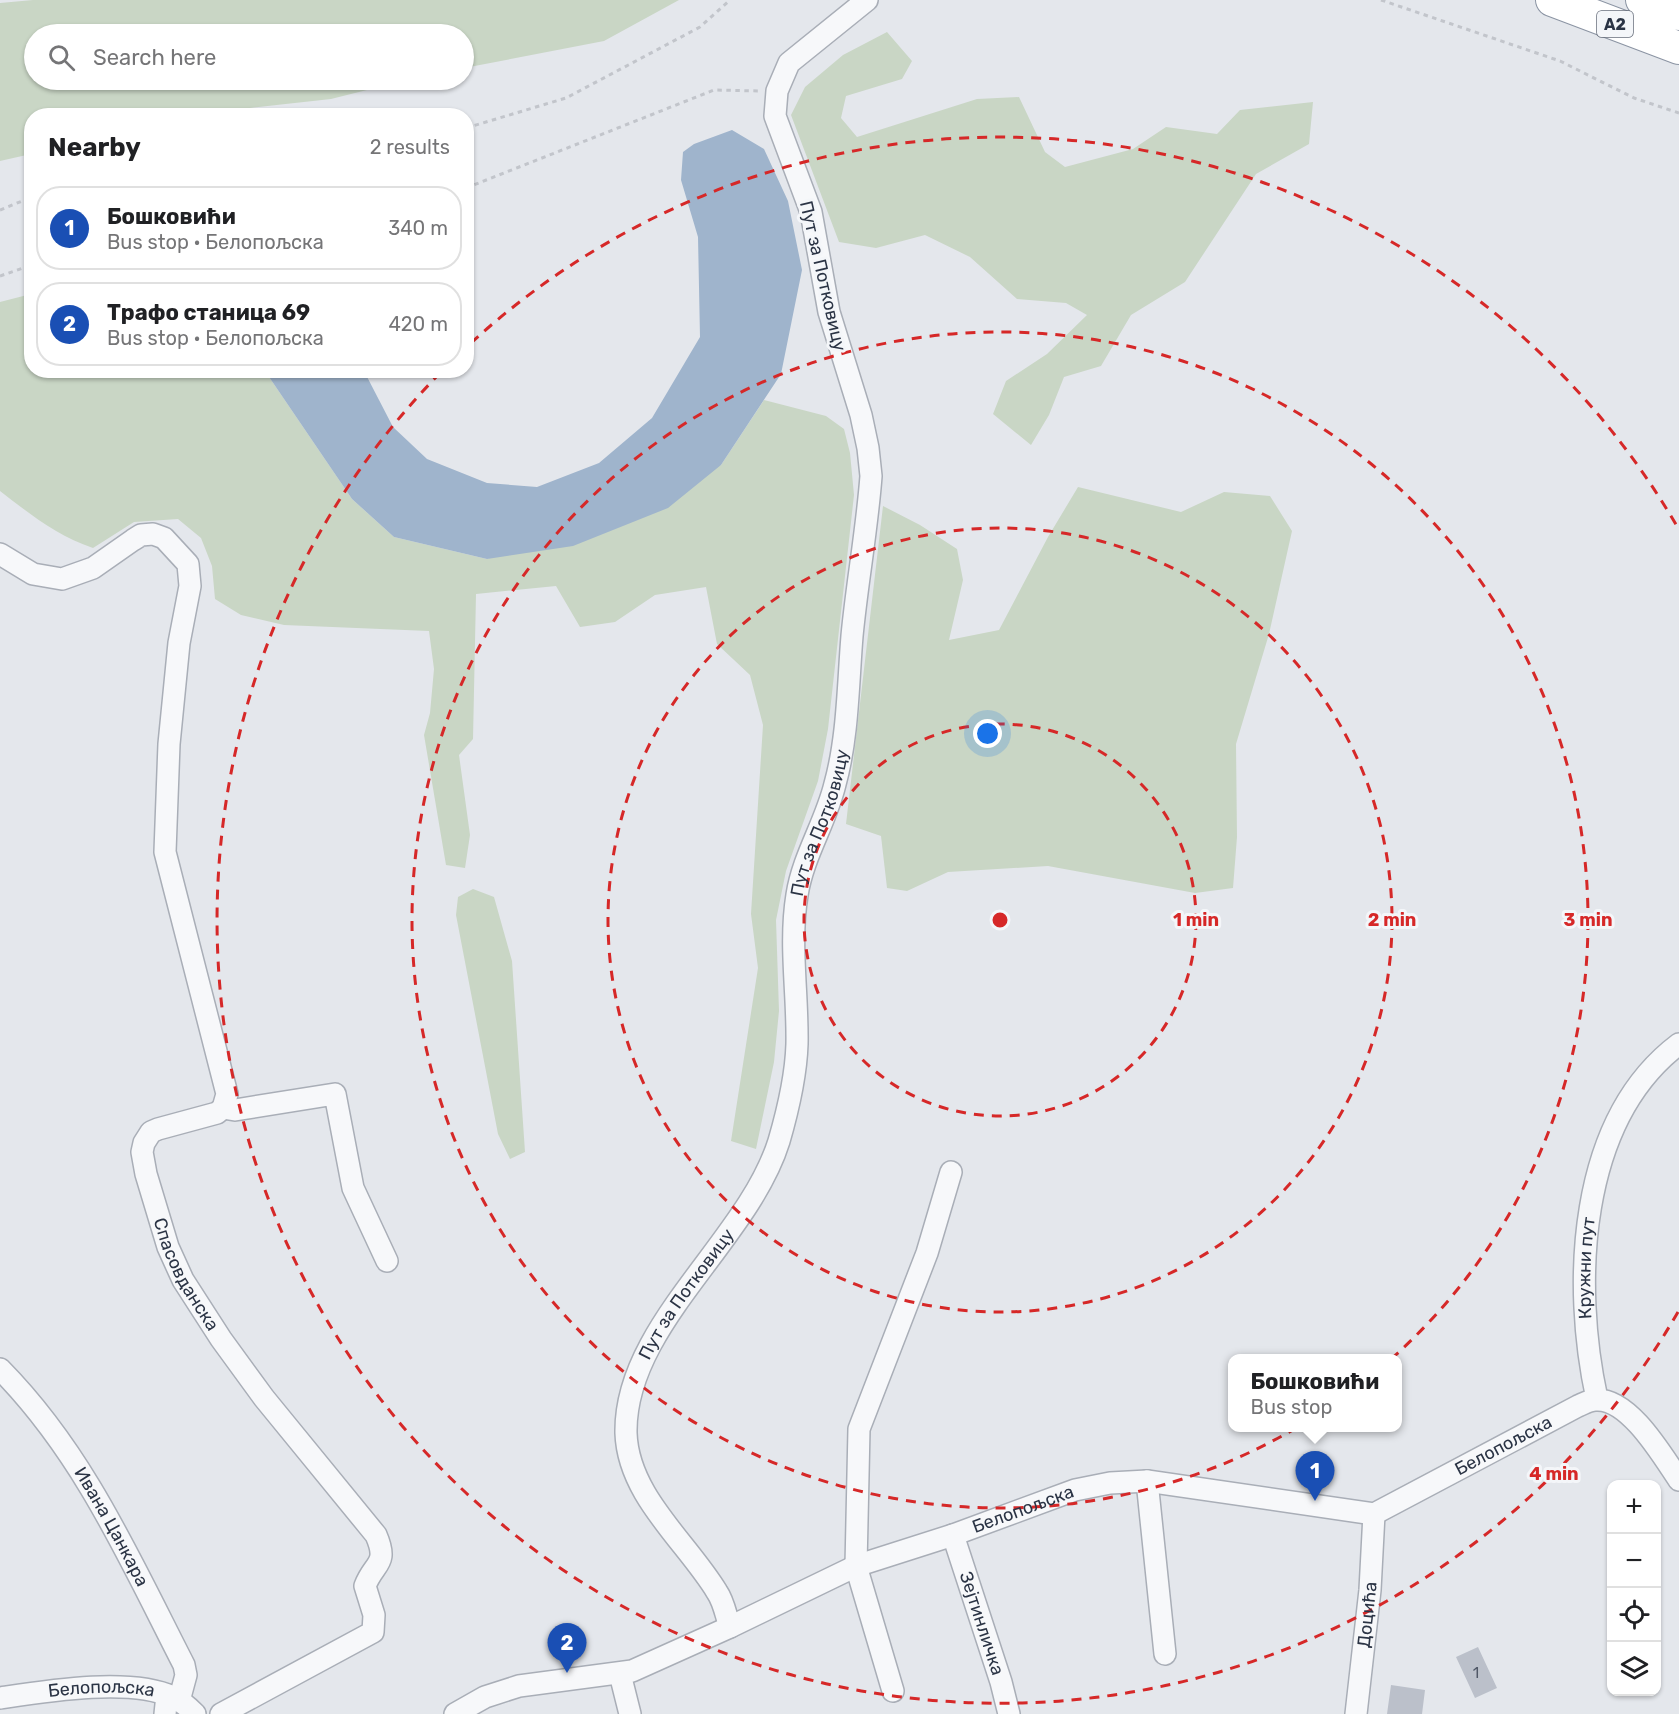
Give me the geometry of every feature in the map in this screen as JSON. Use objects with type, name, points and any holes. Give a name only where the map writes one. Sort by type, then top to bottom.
[{"type":"highway","name":"A2","points":[[1551,0],[1679,48]]},
{"type":"highway","name":"A2","points":[[1642,0],[1679,14]]},
{"type":"street","points":[[834,26],[848,0]]},
{"type":"street","name":"Пут за Потковицу","points":[[730,1627],[719,1594],[650,1499],[632,1463],[626,1433],[635,1378],[651,1342],[772,1162],[789,1101],[797,1045],[794,938],[797,892],[836,783],[871,476],[868,447],[829,312],[811,212],[775,116],[777,91],[789,63],[867,0]]},
{"type":"street","points":[[0,554],[33,574],[62,579],[93,568],[133,540],[146,534],[164,538],[188,564],[190,586],[178,642],[169,744],[165,852],[227,1087],[223,1108],[235,1110],[335,1094],[353,1188],[387,1261]]},
{"type":"street","name":"Кружни пут","points":[[1597,1400],[1585,1313],[1586,1242],[1599,1172],[1618,1119],[1648,1072],[1679,1044]]},
{"type":"street","name":"Спасовданска","points":[[221,1714],[373,1632],[374,1615],[365,1586],[381,1561],[382,1555],[376,1535],[264,1398],[221,1339],[183,1280],[168,1247],[146,1174],[142,1152],[144,1143],[151,1132],[208,1116],[223,1108]]},
{"type":"street","points":[[894,1691],[856,1566],[859,1429],[927,1253],[951,1173]]},
{"type":"street","name":"Ивана Цанкара","points":[[0,1370],[60,1437],[107,1514],[184,1665],[186,1675],[177,1706]]},
{"type":"street","points":[[1597,1400],[1612,1403],[1629,1414],[1679,1480]]},
{"type":"street","name":"Белопољска","points":[[455,1714],[486,1697],[519,1686],[620,1674],[730,1627],[856,1566],[953,1535],[1075,1490],[1110,1483],[1147,1481],[1374,1514],[1578,1406],[1597,1400]]},
{"type":"street","points":[[1147,1481],[1166,1654]]},
{"type":"street","name":"Доцића","points":[[1356,1714],[1370,1590],[1374,1514]]},
{"type":"street","name":"Зејтинличка","points":[[953,1535],[1001,1682],[1009,1714]]},
{"type":"street","points":[[620,1674],[630,1714]]},
{"type":"street","name":"Белопољска","points":[[0,1698],[31,1704],[86,1688],[141,1690],[177,1706]]},
{"type":"path","points":[[474,126],[566,98],[700,27],[730,0]]},
{"type":"path","points":[[1381,0],[1534,51],[1584,72],[1634,98],[1679,113]]},
{"type":"path","points":[[474,185],[714,90],[777,91]]},
{"type":"path","points":[[0,210],[24,200]]},
{"type":"path","points":[[0,276],[24,268]]},
{"type":"green space","points":[[33,0],[679,0],[604,41],[474,66],[474,24],[24,24],[24,90],[367,90],[331,99],[250,108],[24,108],[24,156],[0,161],[0,3]]},
{"type":"green space","points":[[887,32],[912,61],[902,79],[846,96],[841,118],[857,137],[977,99],[1019,97],[1045,152],[1065,167],[1133,149],[1166,127],[1217,134],[1240,110],[1313,102],[1309,144],[1256,174],[1185,282],[1131,315],[1101,366],[1064,377],[1049,415],[1031,445],[993,414],[1006,381],[1047,354],[1087,315],[1066,303],[1017,299],[970,257],[925,235],[876,248],[839,242],[791,115],[805,87],[843,55]]},
{"type":"green space","points":[[24,296],[24,378],[270,378],[352,499],[394,537],[487,559],[721,465],[764,400],[826,416],[844,429],[850,453],[854,495],[828,729],[818,781],[786,871],[776,920],[779,1011],[774,1062],[756,1149],[731,1141],[758,968],[751,914],[763,725],[750,675],[717,644],[706,587],[655,595],[615,622],[580,627],[556,586],[476,594],[473,739],[459,755],[470,835],[465,868],[446,865],[424,735],[430,713],[434,669],[429,631],[284,625],[241,615],[215,599],[212,566],[201,538],[178,519],[134,522],[93,548],[56,531],[0,491],[0,302]]},
{"type":"green space","points":[[1078,487],[1181,512],[1224,492],[1270,496],[1292,531],[1269,634],[1236,744],[1237,837],[1233,888],[1195,893],[1048,866],[948,872],[907,891],[887,888],[881,836],[846,824],[883,506],[920,525],[957,549],[963,580],[949,640],[999,630],[1048,537]]},
{"type":"green space","points":[[473,889],[494,897],[512,961],[525,1152],[510,1159],[498,1134],[456,915],[458,897]]},
{"type":"water","points":[[732,130],[764,149],[788,201],[802,270],[781,374],[721,465],[668,508],[573,546],[487,559],[394,537],[352,499],[270,378],[368,378],[393,427],[427,459],[487,483],[537,487],[599,463],[652,418],[700,337],[698,237],[681,180],[683,152],[694,144]]},
{"type":"building","points":[[1478,1647],[1497,1688],[1475,1698],[1456,1657]]},
{"type":"building","points":[[1391,1685],[1425,1690],[1422,1714],[1387,1714]]},
{"type":"place","name":"Бошковићи","points":[[1315,1501]]},
{"type":"place","name":"Трафо станица 69","points":[[567,1673]]}]
